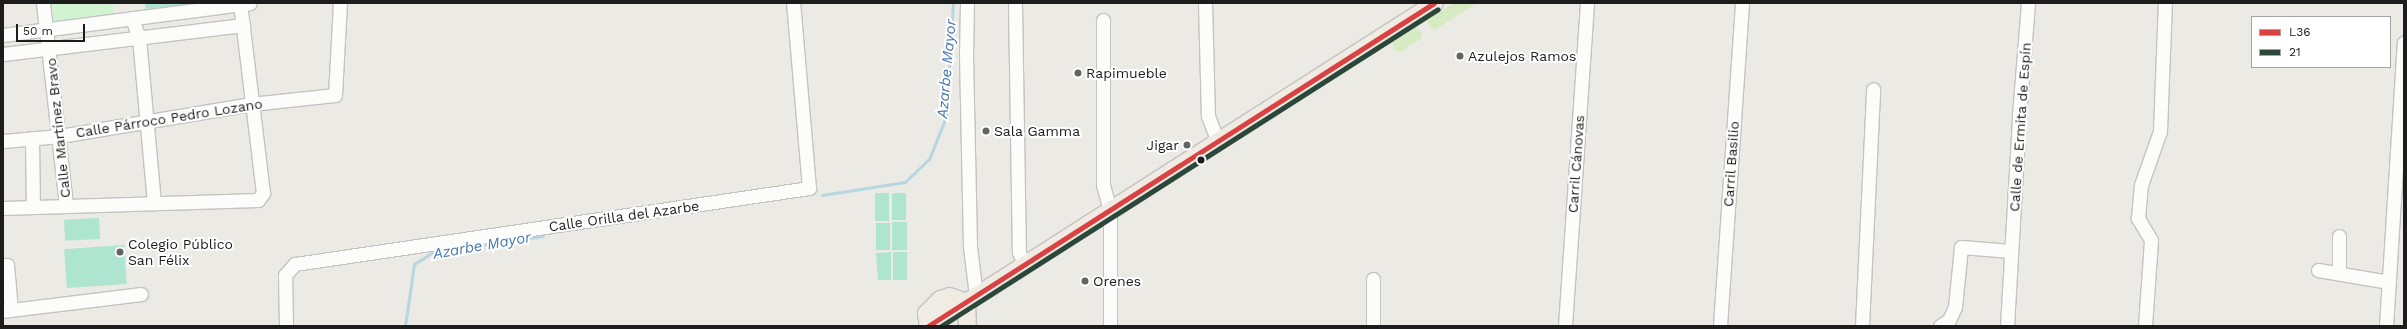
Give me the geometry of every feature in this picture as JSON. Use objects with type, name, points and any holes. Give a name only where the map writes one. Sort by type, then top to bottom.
[{"type":"main road","points":[[928,326],[1217,140],[1434,3]]},
{"type":"main road","points":[[968,325],[971,298]]},
{"type":"street","name":"Calle Martínez Bravo","points":[[43,3],[60,136],[66,206]]},
{"type":"street","name":"Calle Párroco Pedro Lozano","points":[[3,141],[60,136],[148,120],[251,104],[336,96],[340,3]]},
{"type":"street","name":"Calle Orilla del Azarbe","points":[[286,326],[286,275],[295,264],[809,188],[793,3]]},
{"type":"street","points":[[967,3],[966,55],[971,298]]},
{"type":"street","points":[[1015,3],[1019,252],[1024,265]]},
{"type":"street","points":[[1205,3],[1208,116],[1217,140]]},
{"type":"street","name":"Carril Cánovas","points":[[1565,326],[1587,3]]},
{"type":"street","name":"Carril Basilio","points":[[1720,326],[1742,3]]},
{"type":"street","name":"Calle de Ermita de Espín","points":[[2007,326],[2028,3]]},
{"type":"street","points":[[2145,326],[2151,240],[2138,218],[2141,185],[2160,131],[2165,3]]},
{"type":"street","points":[[3,35],[245,4],[244,25],[251,104],[263,193],[258,200],[154,202],[3,208]]},
{"type":"street","points":[[132,18],[139,38],[148,120],[154,202]]},
{"type":"street","points":[[1103,20],[1103,185],[1110,210],[1110,326]]},
{"type":"street","points":[[3,54],[244,25]]},
{"type":"street","points":[[2386,326],[2404,43]]},
{"type":"street","points":[[1862,326],[1873,89]]},
{"type":"street","points":[[32,138],[33,207]]},
{"type":"street","points":[[2339,236],[2339,272]]},
{"type":"street","points":[[1940,326],[1949,320],[1956,307],[1961,247],[2011,251]]},
{"type":"street","points":[[3,265],[7,265],[7,311],[141,294]]},
{"type":"street","points":[[2318,270],[2339,272],[2344,276],[2389,282]]},
{"type":"street","points":[[1373,279],[1373,326]]},
{"type":"green space","points":[[52,3],[113,3],[113,13],[54,21]]},
{"type":"green space","points":[[145,3],[203,3],[146,9]]},
{"type":"green space","points":[[1454,3],[1477,3],[1435,30],[1430,27],[1427,22],[1429,19]]},
{"type":"green space","points":[[1416,28],[1422,32],[1422,38],[1400,52],[1393,50],[1393,42]]},
{"type":"green space","points":[[875,193],[889,193],[889,221],[875,221]]},
{"type":"green space","points":[[892,193],[906,193],[906,220],[892,220]]},
{"type":"green space","points":[[99,218],[100,239],[65,241],[64,220]]},
{"type":"green space","points":[[892,222],[907,222],[907,250],[892,250]]},
{"type":"green space","points":[[876,223],[890,223],[890,250],[876,250]]},
{"type":"green space","points":[[124,245],[127,284],[67,288],[64,249]]},
{"type":"green space","points":[[891,252],[891,280],[878,280],[876,253]]},
{"type":"green space","points":[[893,252],[907,252],[907,280],[893,280]]},
{"type":"waterway","name":"Azarbe Mayor","points":[[822,195],[905,182],[929,159],[946,117],[953,3]]},
{"type":"waterway","name":"Azarbe Mayor","points":[[405,326],[414,264],[433,252],[543,236]]},
{"type":"transit line","name":"L36","points":[[928,326],[1434,3]]},
{"type":"transit line","name":"21","points":[[941,326],[1438,9]]},
{"type":"place","name":"Azulejos Ramos","points":[[1460,56]]},
{"type":"place","name":"Rapimueble","points":[[1078,73]]},
{"type":"place","name":"Sala Gamma","points":[[986,131]]},
{"type":"place","name":"Jigar","points":[[1187,145]]},
{"type":"place","name":"Colegio Público San Félix","points":[[120,252]]},
{"type":"place","name":"Orenes","points":[[1085,281]]}]
